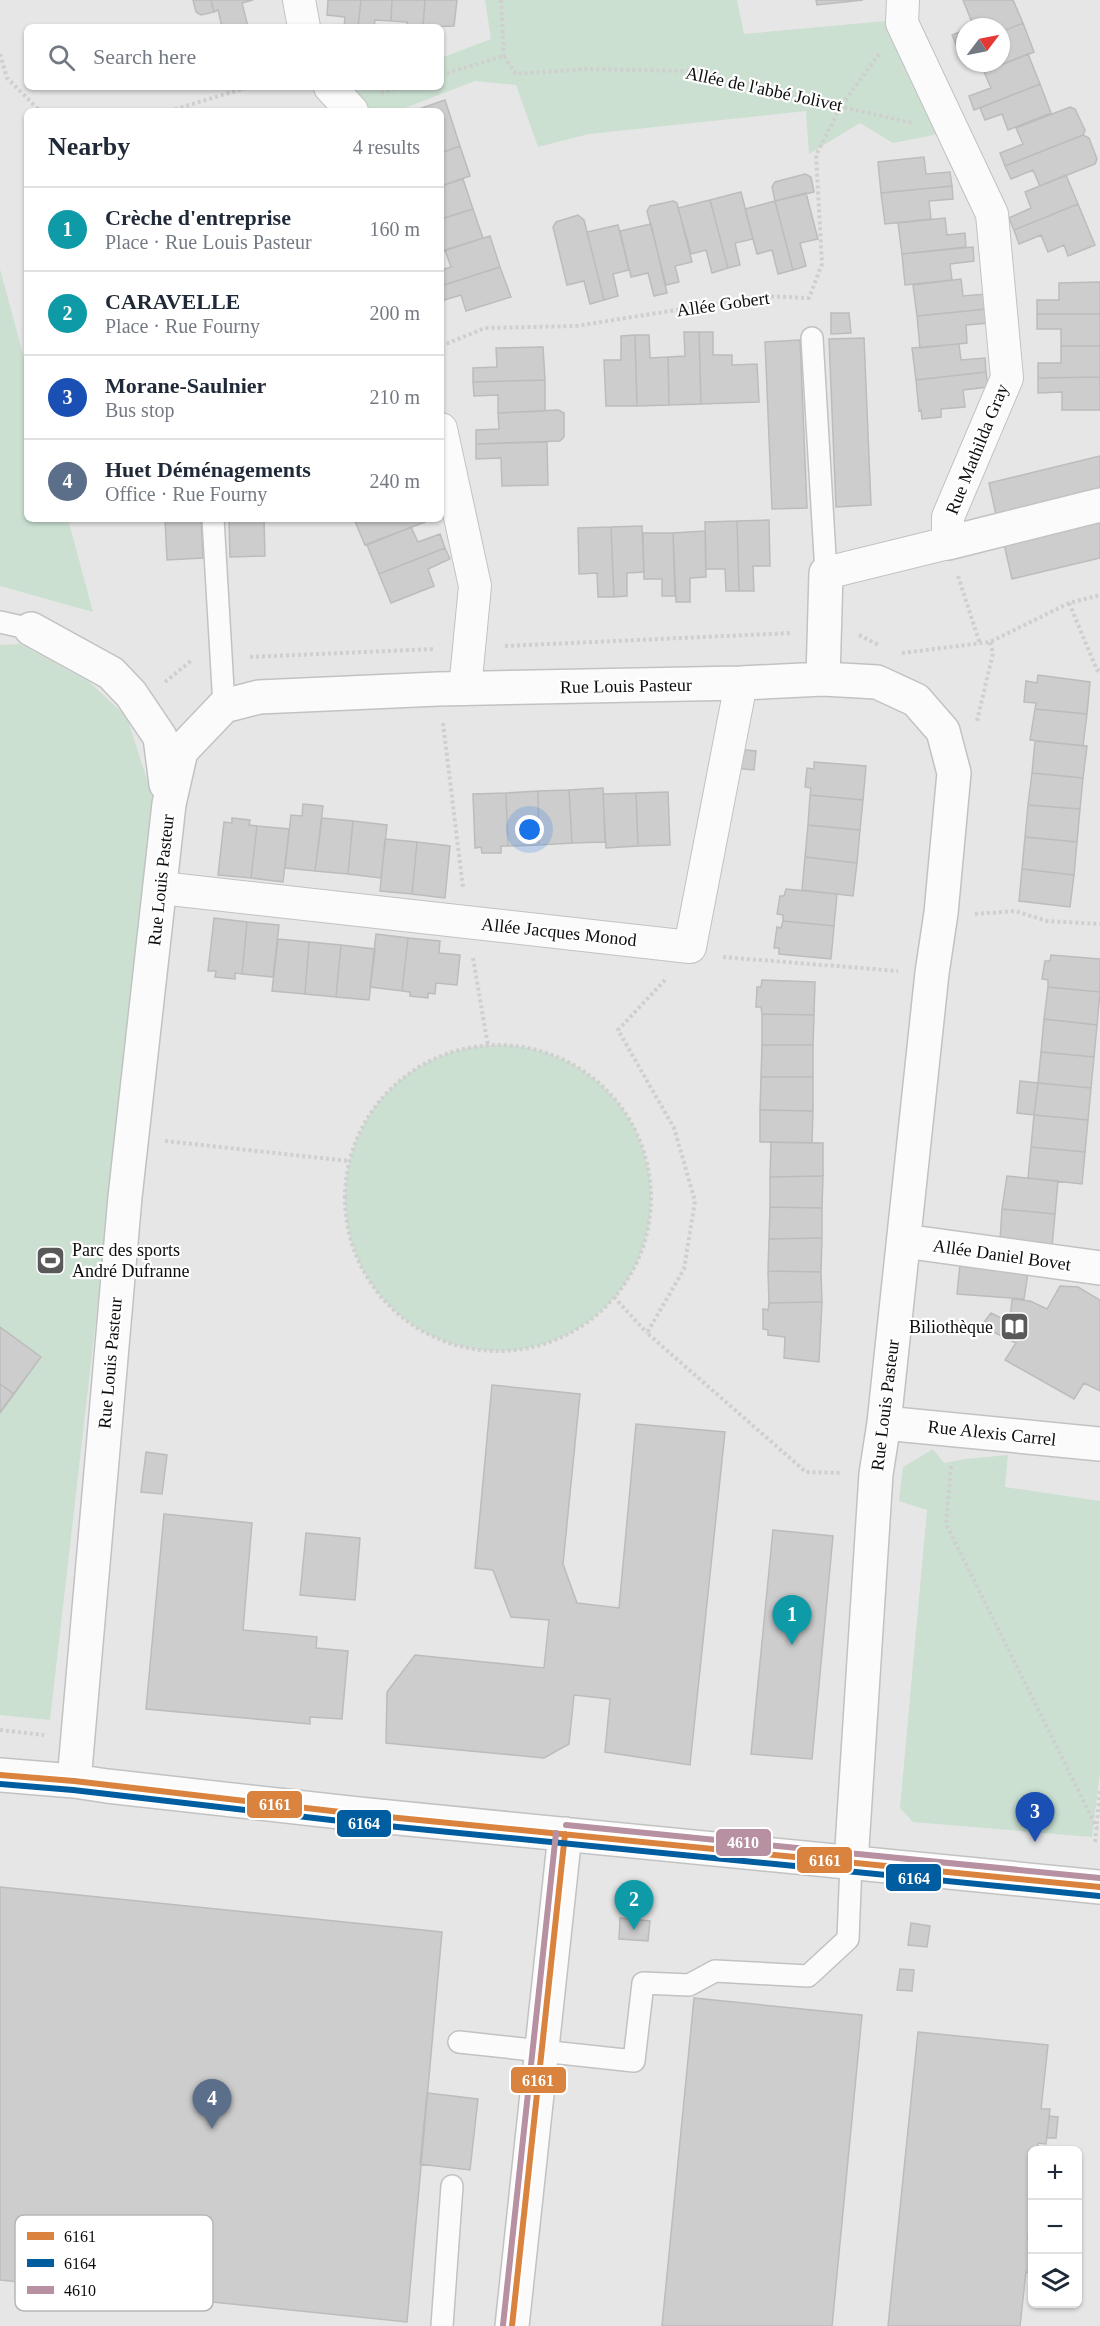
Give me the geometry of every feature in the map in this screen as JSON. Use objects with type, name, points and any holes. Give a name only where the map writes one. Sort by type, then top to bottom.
[{"type":"street","points":[[299,0],[303,24]]},
{"type":"street","name":"Rue Mathilda Gray","points":[[903,12],[953,134],[992,214],[1007,378],[948,517],[948,543]]},
{"type":"street","points":[[333,90],[349,108]]},
{"type":"street","points":[[444,443],[475,586],[452,689]]},
{"type":"street","points":[[823,680],[826,573],[1100,505]]},
{"type":"street","name":"Rue Louis Pasteur","points":[[31,629],[111,673],[140,704],[160,738],[169,804]]},
{"type":"street","name":"Rue Louis Pasteur","points":[[74,1781],[125,1197],[169,804],[182,751],[224,706],[259,698],[452,689],[823,680],[877,682],[916,700],[943,731],[954,773],[941,913],[932,973],[884,1423],[876,1474],[851,1863]]},
{"type":"street","points":[[690,947],[741,683]]},
{"type":"street","name":"Allée Jacques Monod","points":[[161,888],[690,947]]},
{"type":"street","name":"Allée Daniel Bovet","points":[[904,1241],[1100,1268]]},
{"type":"street","points":[[1100,1261],[1100,1268]]},
{"type":"street","name":"Rue Alexis Carrel","points":[[884,1423],[1100,1444]]},
{"type":"street","points":[[0,1775],[74,1781],[358,1814],[1100,1887]]},
{"type":"street","points":[[513,2326],[565,1834]]},
{"type":"lane","points":[[812,338],[826,573]]},
{"type":"lane","points":[[213,522],[224,706]]},
{"type":"lane","points":[[0,622],[31,629]]},
{"type":"lane","points":[[459,2042],[634,2061],[643,1983],[689,1985],[715,1971],[808,1976],[848,1939],[851,1863]]},
{"type":"lane","points":[[442,2326],[452,2186]]},
{"type":"path","points":[[444,74],[504,56],[501,0]]},
{"type":"path","points":[[841,106],[903,12]]},
{"type":"path","points":[[0,54],[7,78],[37,108]]},
{"type":"path","name":"Allée de l'abbé Jolivet","points":[[504,56],[516,74],[587,69],[685,71],[953,134]]},
{"type":"path","points":[[179,108],[239,90]]},
{"type":"path","name":"Allée Gobert","points":[[444,345],[485,328],[576,326],[764,296],[809,298],[822,264],[816,155],[841,106]]},
{"type":"path","points":[[948,543],[980,644]]},
{"type":"path","points":[[893,654],[990,642],[1069,603],[1100,595]]},
{"type":"path","points":[[1069,603],[1097,670],[1100,671]]},
{"type":"path","points":[[823,624],[865,637],[884,648]]},
{"type":"path","points":[[954,773],[970,754],[993,653],[990,642]]},
{"type":"path","points":[[452,689],[467,921],[488,1046]]},
{"type":"path","points":[[941,913],[960,916],[1015,911],[1047,921],[1100,924]]},
{"type":"path","points":[[647,1333],[684,1269],[695,1201],[674,1128],[618,1030],[674,971],[690,947],[723,957],[932,973]]},
{"type":"path","points":[[505,1044],[543,1051],[578,1067],[616,1101],[636,1132],[649,1172],[651,1215],[642,1251],[625,1286],[594,1319],[543,1346],[488,1353],[441,1342],[401,1319],[370,1284],[349,1238],[344,1183],[352,1148],[367,1116],[389,1089],[432,1059],[467,1048],[488,1046],[505,1044]]},
{"type":"path","points":[[133,1138],[349,1161]]},
{"type":"path","points":[[614,1298],[647,1333],[806,1472],[876,1474]]},
{"type":"path","points":[[949,1429],[951,1471],[946,1524],[1097,1828]]},
{"type":"path","points":[[0,1730],[45,1735]]},
{"type":"path","points":[[1095,1842],[1100,1791]]},
{"type":"green space","points":[[485,0],[737,0],[744,34],[886,21],[939,134],[893,143],[860,123],[809,154],[806,111],[589,134],[538,147],[516,85],[475,81],[405,108],[360,108],[347,92],[353,90],[444,90],[444,57],[491,39]]},
{"type":"green space","points":[[0,269],[24,358],[24,522],[69,522],[93,612],[0,586]]},
{"type":"green space","name":"Parc des sports André Dufranne","points":[[20,644],[89,682],[127,717],[155,805],[50,1720],[0,1715],[0,645]]},
{"type":"green space","points":[[498,1045],[528,1048],[557,1057],[583,1071],[606,1090],[625,1113],[639,1139],[648,1168],[651,1198],[648,1228],[639,1257],[625,1283],[606,1306],[583,1325],[557,1339],[528,1348],[498,1351],[468,1348],[439,1339],[413,1325],[390,1306],[371,1283],[357,1257],[348,1228],[345,1198],[348,1168],[357,1139],[371,1113],[390,1090],[413,1071],[439,1057],[468,1048]]},
{"type":"green space","points":[[933,1449],[944,1463],[1008,1455],[1005,1487],[1100,1501],[1100,1773],[1092,1837],[913,1822],[900,1808],[927,1510],[899,1501],[903,1467]]},
{"type":"building","points":[[193,0],[211,0],[214,12],[201,15],[196,12]]},
{"type":"building","points":[[211,0],[253,0],[242,3],[247,24],[221,24],[218,10],[214,12]]},
{"type":"building","points":[[328,0],[361,0],[358,24],[344,24],[345,17],[327,15]]},
{"type":"building","points":[[361,0],[392,0],[391,21],[375,20],[374,24],[358,24]]},
{"type":"building","points":[[392,0],[425,0],[423,24],[391,21]]},
{"type":"building","points":[[425,0],[457,0],[454,26],[423,24]]},
{"type":"building","points":[[816,0],[863,0],[817,5]]},
{"type":"building","points":[[963,0],[1013,0],[1023,23],[1010,28],[1010,18],[970,18]]},
{"type":"building","points":[[1023,23],[1034,52],[1010,61],[1010,28]]},
{"type":"building","points":[[1028,54],[1040,84],[974,110],[969,96],[991,88],[984,72],[1010,72],[1010,61]]},
{"type":"building","points":[[1040,84],[1051,113],[1008,130],[1002,114],[985,120],[980,108]]},
{"type":"building","points":[[445,100],[460,146],[444,152],[444,108],[422,108]]},
{"type":"building","points":[[1070,107],[1075,109],[1085,130],[1083,135],[1005,166],[1000,153],[1023,144],[1016,128]]},
{"type":"building","points":[[1083,135],[1089,138],[1097,159],[1095,164],[1040,186],[1033,170],[1011,179],[1005,166]]},
{"type":"building","points":[[460,146],[470,176],[444,185],[444,152]]},
{"type":"building","points":[[924,157],[926,174],[950,172],[952,186],[881,193],[878,162]]},
{"type":"building","points":[[805,174],[811,177],[814,192],[775,201],[772,187],[775,182]]},
{"type":"building","points":[[1066,175],[1078,204],[1014,230],[1009,218],[1031,208],[1025,192]]},
{"type":"building","points":[[463,179],[473,209],[444,218],[444,185]]},
{"type":"building","points":[[952,186],[953,199],[929,201],[931,219],[885,224],[881,193]]},
{"type":"building","points":[[741,192],[753,239],[735,243],[740,265],[728,268],[710,200]]},
{"type":"building","points":[[806,193],[818,239],[800,243],[806,266],[793,270],[775,201]]},
{"type":"building","points":[[710,200],[728,268],[712,273],[706,250],[691,254],[678,208]]},
{"type":"building","points":[[673,201],[677,203],[692,262],[675,266],[679,282],[666,285],[647,211],[650,206]]},
{"type":"building","points":[[775,201],[793,270],[778,274],[772,250],[757,254],[745,209]]},
{"type":"building","points":[[1078,204],[1095,245],[1068,256],[1064,245],[1048,252],[1041,235],[1019,244],[1014,230]]},
{"type":"building","points":[[473,209],[483,238],[444,251],[444,218]]},
{"type":"building","points":[[578,215],[584,220],[604,300],[590,304],[584,281],[567,285],[553,227],[556,222]]},
{"type":"building","points":[[945,218],[947,235],[965,233],[966,247],[902,254],[898,223]]},
{"type":"building","points":[[651,224],[667,293],[654,296],[648,273],[631,277],[620,231]]},
{"type":"building","points":[[618,225],[629,270],[613,274],[618,296],[604,300],[587,232]]},
{"type":"building","points":[[490,236],[500,267],[444,285],[444,269],[451,267],[445,250]]},
{"type":"building","points":[[973,247],[974,261],[950,264],[952,280],[905,285],[902,254]]},
{"type":"building","points":[[500,267],[511,297],[466,311],[461,295],[444,300],[444,285]]},
{"type":"building","points":[[961,279],[963,296],[986,294],[987,309],[917,316],[913,285]]},
{"type":"building","points":[[1100,282],[1100,314],[1037,314],[1037,300],[1059,300],[1059,283]]},
{"type":"building","points":[[987,309],[989,323],[966,325],[967,343],[920,348],[917,316]]},
{"type":"building","points":[[831,313],[849,313],[851,333],[831,334]]},
{"type":"building","points":[[1037,314],[1100,314],[1100,346],[1061,346],[1061,329],[1037,329]]},
{"type":"building","points":[[684,332],[699,332],[701,404],[669,405],[668,357],[685,356]]},
{"type":"building","points":[[699,332],[713,332],[713,355],[732,355],[732,365],[757,364],[759,402],[701,404]]},
{"type":"building","points":[[635,335],[637,406],[606,406],[604,360],[621,360],[621,336]]},
{"type":"building","points":[[635,335],[649,335],[650,358],[668,357],[669,405],[637,406]]},
{"type":"building","points":[[864,338],[871,505],[836,507],[829,339]]},
{"type":"building","points":[[800,340],[807,508],[772,509],[765,342]]},
{"type":"building","points":[[959,344],[961,360],[985,358],[986,372],[916,380],[912,348]]},
{"type":"building","points":[[1061,346],[1100,346],[1100,377],[1038,378],[1038,363],[1061,363]]},
{"type":"building","points":[[543,347],[545,380],[473,382],[473,368],[497,367],[496,348]]},
{"type":"building","points":[[986,372],[988,387],[963,390],[965,407],[941,409],[941,417],[922,419],[916,380]]},
{"type":"building","points":[[1100,377],[1100,410],[1062,410],[1062,392],[1038,393],[1038,378]]},
{"type":"building","points":[[545,380],[545,411],[498,413],[498,395],[474,396],[473,382]]},
{"type":"building","points":[[558,410],[564,413],[564,437],[560,441],[476,444],[476,430],[499,429],[498,413]]},
{"type":"building","points":[[547,442],[548,485],[502,486],[501,458],[476,459],[476,444]]},
{"type":"building","points":[[1100,456],[1100,493],[997,519],[989,483]]},
{"type":"building","points":[[769,520],[770,566],[753,566],[754,591],[739,591],[737,521]]},
{"type":"building","points":[[737,521],[739,591],[726,591],[725,569],[706,569],[705,522]]},
{"type":"building","points":[[1100,521],[1100,558],[1012,579],[1004,544]]},
{"type":"building","points":[[165,522],[201,522],[203,558],[167,560]]},
{"type":"building","points":[[229,522],[264,522],[265,556],[230,557]]},
{"type":"building","points":[[355,522],[425,522],[365,545]]},
{"type":"building","points":[[642,526],[644,572],[627,573],[627,596],[614,597],[611,527]]},
{"type":"building","points":[[411,527],[418,542],[440,534],[445,548],[379,574],[367,545]]},
{"type":"building","points":[[611,527],[614,597],[598,597],[597,573],[579,574],[578,528]]},
{"type":"building","points":[[705,531],[706,577],[690,578],[690,602],[676,602],[673,533]]},
{"type":"building","points":[[643,533],[673,533],[675,596],[662,596],[662,579],[644,579]]},
{"type":"building","points":[[445,548],[450,559],[428,569],[434,586],[391,603],[379,574]]},
{"type":"building","points":[[1038,675],[1090,682],[1087,714],[1035,709],[1036,703],[1024,702],[1026,681],[1037,683]]},
{"type":"building","points":[[1035,709],[1087,714],[1083,746],[1030,740]]},
{"type":"building","points":[[1035,741],[1087,746],[1083,778],[1032,773]]},
{"type":"building","points":[[736,749],[756,751],[754,770],[734,768]]},
{"type":"building","points":[[814,762],[866,766],[863,800],[810,795],[811,788],[805,787],[807,768],[814,769]]},
{"type":"building","points":[[1032,773],[1083,778],[1080,809],[1028,805]]},
{"type":"building","points":[[603,788],[605,842],[572,843],[569,790]]},
{"type":"building","points":[[569,790],[572,843],[539,845],[538,791]]},
{"type":"building","points":[[538,791],[539,845],[508,846],[506,793]]},
{"type":"building","points":[[668,792],[670,845],[638,846],[636,793]]},
{"type":"building","points":[[506,793],[508,846],[501,846],[501,853],[482,853],[481,847],[475,848],[473,794]]},
{"type":"building","points":[[636,793],[638,846],[606,848],[603,794]]},
{"type":"building","points":[[810,795],[863,800],[860,830],[808,825]]},
{"type":"building","points":[[303,804],[323,806],[315,871],[285,868],[291,815],[302,816]]},
{"type":"building","points":[[1028,805],[1080,809],[1077,842],[1025,837]]},
{"type":"building","points":[[232,818],[250,820],[249,825],[257,826],[251,878],[218,875],[224,822],[232,823]]},
{"type":"building","points":[[322,818],[353,821],[348,874],[315,871]]},
{"type":"building","points":[[353,821],[387,825],[381,878],[348,874]]},
{"type":"building","points":[[808,825],[860,830],[857,863],[805,857]]},
{"type":"building","points":[[257,826],[289,829],[283,882],[251,878]]},
{"type":"building","points":[[1025,837],[1077,842],[1074,875],[1022,869]]},
{"type":"building","points":[[385,839],[417,842],[412,894],[380,891]]},
{"type":"building","points":[[417,842],[450,846],[445,898],[412,894]]},
{"type":"building","points":[[805,857],[857,863],[853,896],[802,890]]},
{"type":"building","points":[[1022,869],[1074,875],[1070,907],[1019,901]]},
{"type":"building","points":[[786,889],[837,894],[834,926],[783,921],[783,915],[777,914],[780,896],[784,896]]},
{"type":"building","points":[[214,918],[247,922],[242,974],[235,973],[235,979],[215,977],[216,971],[208,971]]},
{"type":"building","points":[[783,921],[834,926],[831,959],[779,954],[779,948],[774,948],[777,927],[781,928]]},
{"type":"building","points":[[247,922],[279,925],[273,977],[242,974]]},
{"type":"building","points":[[376,934],[408,938],[402,991],[370,987]]},
{"type":"building","points":[[408,938],[440,941],[439,953],[460,955],[457,985],[436,983],[435,994],[428,993],[428,998],[410,996],[410,992],[402,991]]},
{"type":"building","points":[[278,939],[309,942],[305,994],[272,991]]},
{"type":"building","points":[[309,942],[341,945],[336,997],[305,994]]},
{"type":"building","points":[[341,945],[375,949],[369,1000],[336,997]]},
{"type":"building","points":[[1051,955],[1100,959],[1100,992],[1048,987],[1048,980],[1042,979],[1045,961],[1050,961]]},
{"type":"building","points":[[762,980],[815,982],[814,1015],[762,1014],[761,1007],[756,1007],[757,987],[761,987]]},
{"type":"building","points":[[1048,987],[1100,992],[1097,1025],[1044,1019]]},
{"type":"building","points":[[762,1014],[814,1015],[813,1045],[762,1045]]},
{"type":"building","points":[[1044,1019],[1097,1025],[1094,1057],[1041,1052]]},
{"type":"building","points":[[762,1045],[813,1045],[813,1077],[761,1077]]},
{"type":"building","points":[[1041,1052],[1094,1057],[1091,1088],[1038,1083]]},
{"type":"building","points":[[761,1077],[813,1077],[813,1111],[760,1110]]},
{"type":"building","points":[[1020,1081],[1038,1083],[1034,1115],[1017,1113]]},
{"type":"building","points":[[1038,1083],[1091,1088],[1088,1120],[1034,1115]]},
{"type":"building","points":[[760,1110],[813,1111],[812,1143],[760,1142]]},
{"type":"building","points":[[1034,1115],[1088,1120],[1085,1152],[1031,1147]]},
{"type":"building","points":[[771,1142],[823,1143],[823,1176],[770,1177]]},
{"type":"building","points":[[1031,1147],[1085,1152],[1082,1184],[1028,1178]]},
{"type":"building","points":[[823,1176],[822,1208],[770,1207],[770,1177]]},
{"type":"building","points":[[1007,1176],[1058,1181],[1055,1214],[1002,1209]]},
{"type":"building","points":[[770,1207],[822,1208],[822,1238],[769,1239]]},
{"type":"building","points":[[1002,1209],[1055,1214],[1052,1247],[1000,1241]]},
{"type":"building","points":[[822,1238],[821,1272],[768,1271],[769,1239]]},
{"type":"building","points":[[960,1264],[1028,1273],[1024,1299],[957,1294]]},
{"type":"building","points":[[768,1271],[821,1272],[822,1302],[769,1303]]},
{"type":"building","points":[[1060,1286],[1078,1287],[1100,1300],[1100,1391],[1084,1383],[1074,1399],[1005,1360],[1016,1343],[981,1326],[991,1313],[1005,1320],[1011,1311],[1012,1299],[1030,1301],[1047,1309]]},
{"type":"building","points":[[822,1302],[819,1362],[784,1358],[785,1337],[768,1335],[768,1330],[763,1329],[763,1309],[768,1310],[769,1303]]},
{"type":"building","points":[[0,1327],[41,1357],[14,1394],[0,1384]]},
{"type":"building","points":[[0,1327],[41,1357],[0,1412]]},
{"type":"building","points":[[0,1384],[14,1394],[0,1413]]},
{"type":"building","points":[[492,1385],[580,1394],[563,1564],[577,1603],[619,1608],[636,1424],[725,1432],[690,1765],[605,1752],[610,1699],[574,1695],[569,1744],[544,1758],[386,1743],[387,1692],[415,1655],[544,1668],[549,1620],[511,1617],[493,1570],[475,1568]]},
{"type":"building","points":[[146,1452],[167,1455],[162,1494],[141,1492]]},
{"type":"building","points":[[164,1514],[252,1523],[243,1630],[317,1637],[316,1648],[348,1651],[342,1719],[310,1717],[310,1724],[146,1709]]},
{"type":"building","points":[[773,1530],[833,1536],[812,1759],[751,1754]]},
{"type":"building","points":[[306,1533],[360,1538],[355,1600],[300,1595]]},
{"type":"building","points":[[0,1887],[442,1932],[407,2322],[213,2302],[213,2215],[15,2215],[15,2282],[0,2280]]},
{"type":"building","points":[[620,1918],[650,1921],[648,1941],[619,1939]]},
{"type":"building","points":[[911,1923],[930,1926],[927,1947],[908,1945]]},
{"type":"building","points":[[900,1969],[914,1970],[912,1991],[897,1990]]},
{"type":"building","points":[[694,1998],[862,2015],[832,2326],[662,2326]]},
{"type":"building","points":[[918,2032],[1048,2045],[1041,2109],[1050,2109],[1046,2144],[1038,2143],[1038,2146],[1028,2146],[1028,2272],[1026,2272],[1020,2326],[888,2326]]},
{"type":"building","points":[[427,2093],[478,2099],[470,2170],[420,2164]]},
{"type":"building","points":[[1049,2116],[1058,2117],[1056,2138],[1047,2138]]},
{"type":"transit line","name":"6161","points":[[0,1775],[74,1781],[358,1814],[1100,1887]]},
{"type":"transit line","name":"6164","points":[[0,1784],[73,1790],[357,1823],[1099,1896]]},
{"type":"transit line","name":"4610","points":[[566,1825],[1100,1878]]},
{"type":"transit line","name":"4610","points":[[503,2325],[556,1833]]},
{"type":"transit line","name":"6161","points":[[512,2326],[565,1834]]},
{"type":"place","name":"Parc des sports André Dufranne","points":[[51,1260]]},
{"type":"place","name":"Biliothèque","points":[[1014,1327]]},
{"type":"place","name":"Crèche d'entreprise","points":[[792,1645]]},
{"type":"place","name":"Morane-Saulnier","points":[[1035,1842]]},
{"type":"place","name":"CARAVELLE","points":[[634,1930]]},
{"type":"place","name":"Huet Déménagements","points":[[212,2129]]}]
